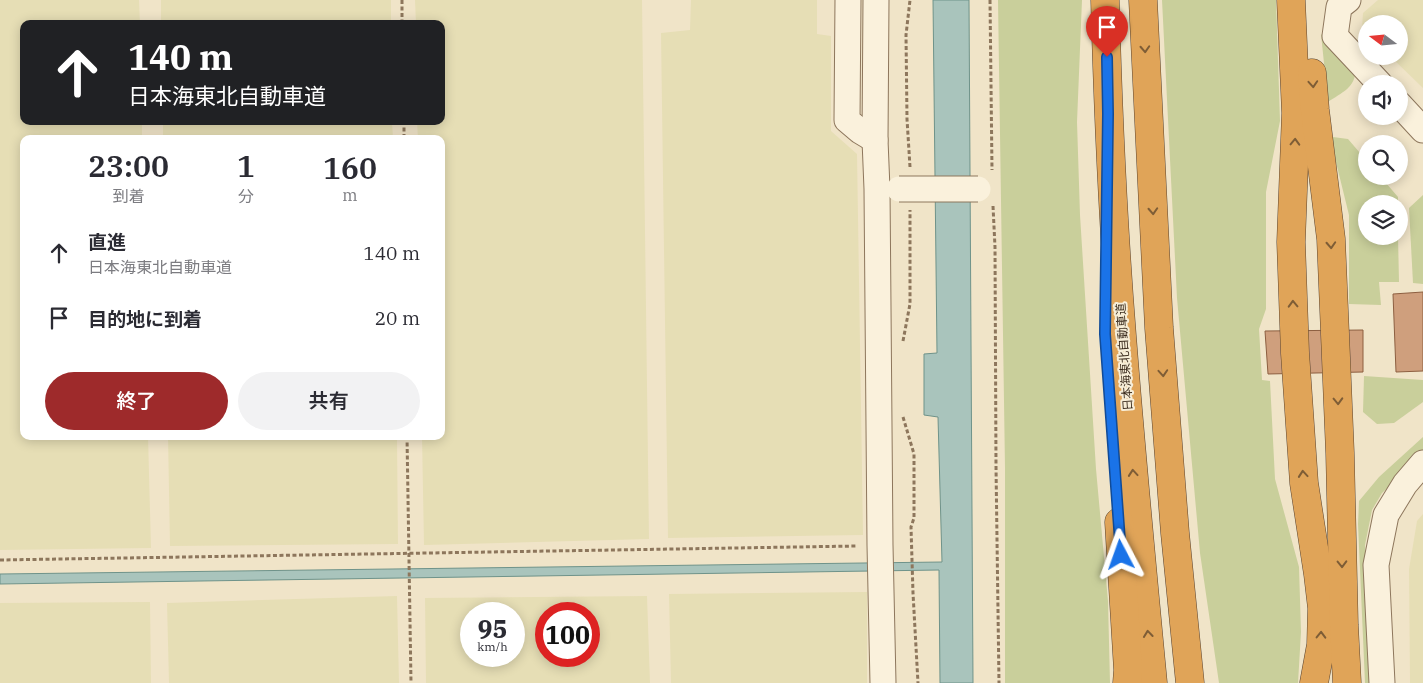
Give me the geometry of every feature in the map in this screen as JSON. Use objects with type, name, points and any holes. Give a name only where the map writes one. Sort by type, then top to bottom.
[{"type":"highway","name":"日本海東北自動車道","points":[[1105,0],[1108,114],[1122,335],[1138,532],[1153,683]]},
{"type":"highway","points":[[1143,0],[1159,328],[1175,533],[1190,683]]},
{"type":"highway","points":[[1299,4],[1291,242],[1295,353],[1304,483],[1322,608],[1321,645],[1314,683]]},
{"type":"highway","points":[[1299,4],[1315,110],[1331,240],[1347,683]]},
{"type":"highway","points":[[1108,114],[1105,334],[1120,535],[1128,670],[1127,683]]},
{"type":"highway","points":[[1175,533],[1200,683]]},
{"type":"street","points":[[848,0],[847,120],[875,140]]},
{"type":"street","points":[[876,0],[875,140],[899,189],[880,545],[883,683]]},
{"type":"street","points":[[1348,0],[1339,7],[1336,36],[1372,75]]},
{"type":"street","points":[[1408,114],[1423,130]]},
{"type":"street","points":[[899,189],[985,189]]},
{"type":"street","points":[[1382,683],[1376,564],[1386,515],[1405,484],[1423,464]]},
{"type":"path","points":[[402,0],[402,20]]},
{"type":"path","points":[[903,349],[910,304],[899,189],[907,119],[906,35],[910,0]]},
{"type":"path","points":[[990,0],[985,189],[995,248],[999,683]]},
{"type":"path","points":[[902,415],[914,454],[914,518],[911,527],[918,683]]},
{"type":"path","points":[[407,440],[411,683]]},
{"type":"path","points":[[0,560],[880,545]]},
{"type":"shaded area","points":[[0,0],[139,0],[140,20],[20,20],[20,125],[142,125],[142,135],[20,135],[20,440],[148,440],[151,548],[0,550]]},
{"type":"shaded area","points":[[161,0],[391,0],[391,20],[161,20]]},
{"type":"shaded area","points":[[415,0],[642,0],[649,539],[424,545],[422,440],[445,440],[445,135],[418,135],[417,125],[445,125],[445,20],[416,20]]},
{"type":"shaded area","points":[[691,0],[817,0],[817,34],[831,36],[831,131],[857,154],[863,535],[668,538],[661,33],[690,30]]},
{"type":"shaded area","points":[[1378,0],[1423,0],[1423,88],[1399,65],[1408,65],[1408,15],[1363,15]]},
{"type":"shaded area","points":[[163,125],[392,125],[393,135],[163,135]]},
{"type":"shaded area","points":[[168,440],[397,440],[398,544],[170,546]]},
{"type":"shaded area","points":[[1423,514],[1423,683],[1410,683],[1409,569],[1417,521]]},
{"type":"shaded area","points":[[867,592],[867,683],[671,683],[669,594]]},
{"type":"shaded area","points":[[397,596],[399,683],[169,683],[167,603]]},
{"type":"shaded area","points":[[647,596],[650,683],[426,683],[425,598]]},
{"type":"shaded area","points":[[150,602],[151,683],[0,683],[0,603]]},
{"type":"green space","points":[[998,0],[1082,0],[1077,122],[1080,215],[1096,469],[1108,601],[1110,683],[1005,683],[1005,468]]},
{"type":"green space","points":[[1162,0],[1276,0],[1280,121],[1266,192],[1266,309],[1259,329],[1262,380],[1270,381],[1275,479],[1299,567],[1301,632],[1298,683],[1219,683],[1200,553],[1177,298]]},
{"type":"green space","points":[[1321,34],[1355,69],[1351,85],[1328,102]]},
{"type":"green space","points":[[1333,137],[1348,139],[1358,151],[1358,185],[1388,185],[1396,195],[1358,195],[1358,245],[1398,245],[1399,282],[1379,282],[1381,305],[1349,304],[1349,215],[1332,146]]},
{"type":"green space","points":[[1423,195],[1423,284],[1413,283],[1409,208]]},
{"type":"green space","points":[[1364,376],[1423,380],[1423,402],[1394,423],[1377,424],[1363,412]]},
{"type":"green space","points":[[1423,437],[1423,455],[1382,493],[1372,510],[1365,545],[1371,683],[1365,683],[1358,524],[1359,501],[1379,477]]},
{"type":"water","points":[[933,0],[969,0],[973,683],[940,683],[939,570],[0,584],[0,574],[942,562],[938,417],[924,415],[924,354],[937,353]]},
{"type":"building","points":[[1423,292],[1423,371],[1396,372],[1393,294]]},
{"type":"building","points":[[1363,330],[1363,372],[1268,374],[1265,331]]},
{"type":"route","points":[[1107,57],[1105,334],[1121,555]]}]
